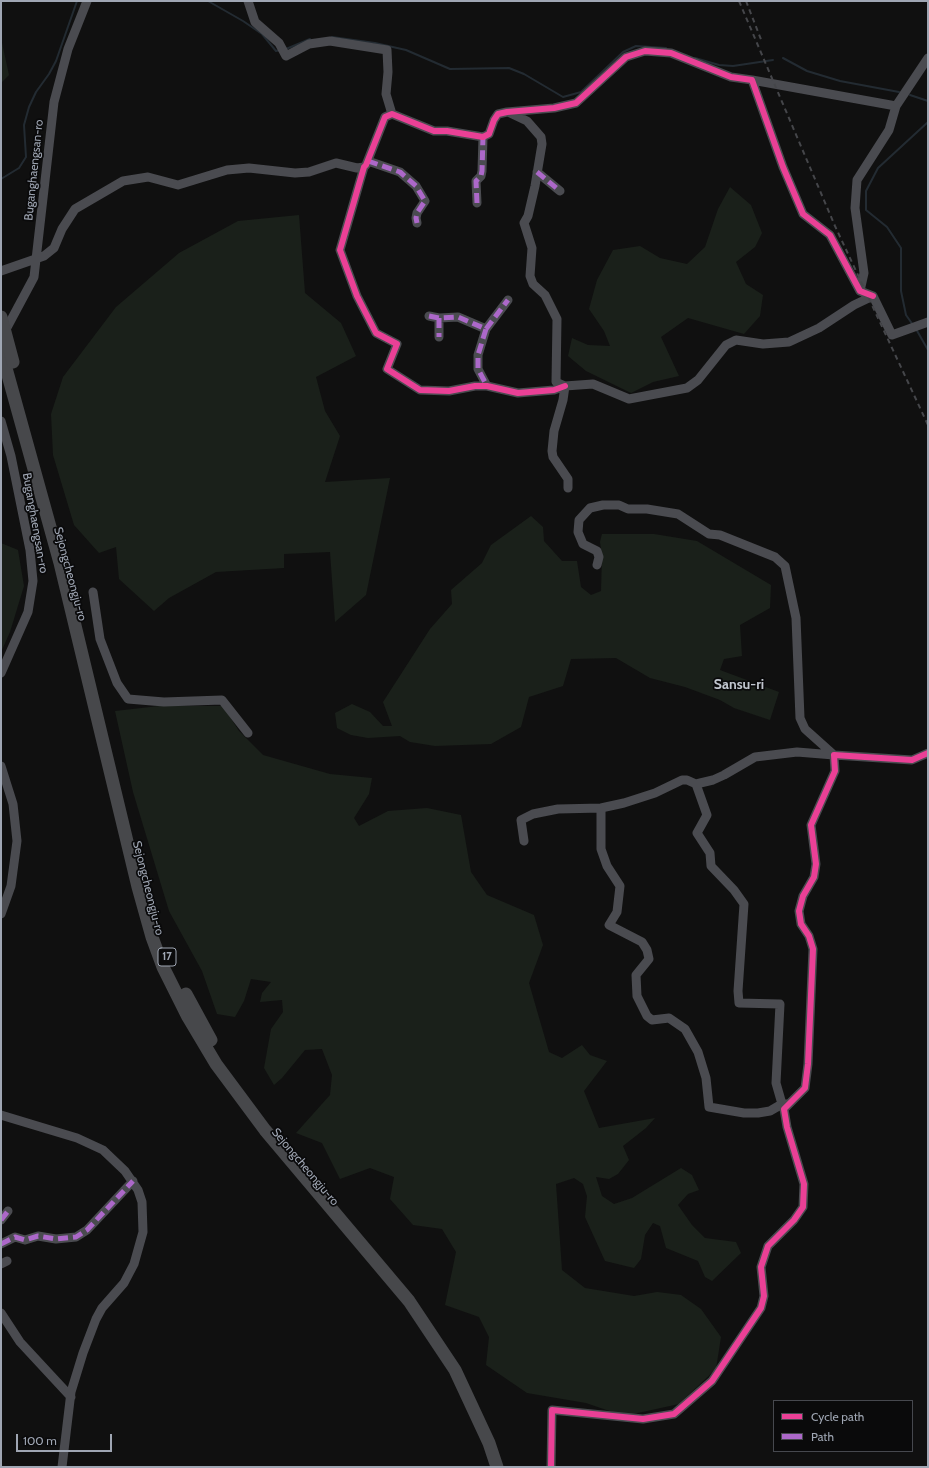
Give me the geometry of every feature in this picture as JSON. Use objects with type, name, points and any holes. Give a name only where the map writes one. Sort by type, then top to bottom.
[{"type":"highway","name":"17","points":[[1,317],[10,365]]},
{"type":"highway","name":"17","points":[[1,350],[10,365]]},
{"type":"highway","name":"Sejongcheongju-ro","points":[[10,365],[60,563],[138,887],[152,937],[163,967],[188,1017],[216,1064],[265,1130],[409,1301],[455,1370],[489,1443],[496,1467]]},
{"type":"highway","name":"Sejongcheongju-ro","points":[[10,365],[84,626],[151,906],[164,951],[190,1003],[226,1066],[272,1128],[431,1318],[466,1377],[505,1467]]},
{"type":"street","name":"Buganghaengsan-ro","points":[[1,337],[34,277],[54,102],[68,49],[87,1]]},
{"type":"street","points":[[248,1],[255,22],[279,43],[286,56],[308,44],[330,41],[387,50],[388,72],[386,94],[392,114]]},
{"type":"street","points":[[872,296],[844,311],[819,328],[789,342],[763,344],[736,340],[726,345],[698,380],[687,388],[629,399],[593,384],[565,386],[554,390],[518,393],[487,386],[475,386],[449,391],[420,390],[387,369],[397,344],[376,332],[357,296],[340,250],[366,164],[385,117],[392,114],[434,130],[483,137],[489,134],[498,114],[554,108],[576,103],[626,57],[645,51],[671,54],[731,77],[896,106]]},
{"type":"street","points":[[860,291],[864,273],[855,208],[857,180],[889,130],[896,106],[928,58]]},
{"type":"street","points":[[752,80],[783,167],[803,214],[830,235],[860,291],[872,296],[892,335],[928,322]]},
{"type":"street","points":[[507,112],[527,121],[541,137],[542,144],[537,172],[528,216],[524,223],[532,248],[530,276],[533,284],[545,295],[557,319],[556,382],[565,386]]},
{"type":"street","points":[[477,203],[476,181],[481,176],[482,171],[483,137]]},
{"type":"street","points":[[1,271],[36,260],[54,248],[62,229],[75,209],[123,181],[148,177],[178,185],[227,170],[249,168],[295,173],[309,172],[336,163],[357,168],[366,164],[400,172],[416,186],[425,202],[417,213],[417,223]]},
{"type":"street","points":[[537,172],[560,191]]},
{"type":"street","points":[[487,386],[478,369],[478,355],[486,329],[508,300]]},
{"type":"street","points":[[429,316],[439,318],[458,317],[486,329]]},
{"type":"street","points":[[439,318],[439,337]]},
{"type":"street","points":[[565,386],[563,400],[554,431],[552,451],[553,457],[568,479],[568,488]]},
{"type":"street","name":"Buganghaengsan-ro","points":[[1,422],[11,456],[29,544],[33,581],[28,612],[1,673]]},
{"type":"street","points":[[598,565],[599,557],[597,551],[583,544],[578,532],[579,520],[590,508],[603,505],[619,505],[628,509],[647,509],[678,514],[708,534],[720,535],[774,557],[785,566],[796,618],[800,718],[805,729],[834,755],[835,771],[811,825],[816,864],[814,877],[803,896],[799,911],[801,924],[809,936],[813,949],[808,1064],[805,1088],[785,1104],[770,1111],[758,1113],[744,1113],[709,1107],[704,1072],[698,1052],[685,1029],[669,1018],[652,1020],[647,1016],[637,996],[636,975],[649,959],[647,950],[642,942],[609,925],[618,912],[620,886],[610,871],[601,850],[601,808]]},
{"type":"street","points":[[93,592],[100,639],[117,683],[128,699],[164,702],[222,700],[248,733]]},
{"type":"street","points":[[524,841],[521,820],[533,814],[558,809],[601,808],[624,804],[655,793],[682,780],[687,780],[696,784],[724,775],[755,757],[797,752],[912,760],[928,753]]},
{"type":"street","points":[[1,766],[13,804],[17,841],[11,886],[1,914]]},
{"type":"street","points":[[551,1467],[552,1410],[643,1419],[674,1414],[712,1382],[761,1308],[764,1296],[761,1267],[768,1246],[794,1220],[803,1206],[804,1184],[787,1127],[784,1109],[785,1104],[776,1083],[780,1004],[739,1003],[738,991],[744,904],[734,890],[711,866],[710,853],[697,833],[707,815],[696,784]]},
{"type":"street","points":[[1,1115],[90,1143],[114,1159],[133,1181],[142,1202],[143,1232],[139,1248],[129,1274],[102,1308],[96,1319],[83,1353],[71,1396],[62,1467]]},
{"type":"street","points":[[1,1244],[15,1237],[25,1240],[38,1236],[56,1239],[76,1237],[88,1230],[133,1181]]},
{"type":"street","points":[[1,1220],[8,1211]]},
{"type":"street","points":[[1,1313],[20,1342],[71,1396]]},
{"type":"shaded area","points":[[1,38],[9,75],[1,83]]},
{"type":"shaded area","points":[[730,187],[751,205],[762,233],[755,247],[736,262],[746,284],[763,295],[760,316],[744,334],[688,318],[661,337],[679,376],[653,382],[631,393],[586,371],[568,356],[572,338],[588,345],[610,346],[604,331],[589,309],[597,280],[613,250],[640,246],[660,258],[687,264],[705,247],[718,209]]},
{"type":"shaded area","points":[[299,215],[305,293],[341,323],[356,356],[316,377],[325,411],[340,436],[325,482],[390,478],[366,595],[335,622],[330,552],[284,554],[284,568],[216,572],[169,598],[154,611],[119,579],[116,547],[99,553],[74,525],[53,455],[51,414],[63,377],[116,307],[179,253],[238,221]]},
{"type":"shaded area","points":[[531,516],[543,527],[544,541],[562,561],[577,561],[581,587],[591,595],[601,591],[602,556],[600,542],[602,534],[654,534],[697,541],[771,585],[770,608],[740,625],[742,656],[724,659],[720,670],[779,692],[770,720],[734,708],[720,700],[685,687],[650,678],[616,658],[571,659],[563,686],[529,697],[521,727],[491,744],[435,746],[410,742],[400,736],[368,738],[351,735],[337,728],[335,713],[352,704],[370,712],[383,726],[392,726],[383,702],[430,629],[452,604],[451,590],[482,563],[491,545]]},
{"type":"shaded area","points":[[1,543],[18,550],[24,586],[10,632],[1,652]]},
{"type":"shaded area","points":[[159,706],[223,706],[239,731],[263,755],[330,774],[372,778],[369,794],[354,818],[359,826],[388,811],[427,808],[461,815],[471,872],[487,895],[534,915],[543,945],[529,983],[549,1052],[562,1058],[582,1045],[590,1055],[607,1061],[584,1091],[599,1128],[655,1118],[646,1128],[623,1146],[629,1160],[618,1174],[609,1179],[596,1177],[602,1196],[614,1204],[632,1198],[681,1168],[692,1175],[699,1190],[688,1194],[678,1205],[692,1225],[705,1238],[736,1242],[741,1253],[712,1281],[705,1277],[698,1261],[666,1248],[660,1226],[653,1223],[645,1235],[641,1259],[634,1268],[605,1261],[585,1217],[587,1196],[583,1184],[574,1178],[556,1184],[562,1270],[585,1288],[634,1296],[657,1292],[681,1295],[701,1309],[721,1337],[716,1369],[679,1404],[624,1416],[586,1403],[527,1393],[486,1365],[489,1337],[479,1317],[445,1305],[456,1252],[442,1229],[413,1225],[390,1199],[394,1177],[370,1168],[340,1179],[322,1143],[296,1133],[330,1095],[332,1075],[322,1049],[305,1050],[282,1078],[274,1085],[264,1068],[271,1029],[283,1012],[282,1000],[260,1002],[262,993],[271,982],[251,979],[244,1001],[235,1017],[217,1014],[202,971],[169,911],[133,792],[115,711]]},
{"type":"waterway","points":[[1,179],[19,168],[26,157],[24,125],[29,107],[36,92],[56,61],[77,1]]},
{"type":"waterway","points":[[208,1],[243,21],[262,34],[276,51],[280,50]]},
{"type":"waterway","points":[[332,37],[375,43],[406,50],[450,69],[509,68],[524,74],[563,97],[581,92],[623,52],[636,46],[666,48]]},
{"type":"waterway","points":[[286,49],[310,39]]},
{"type":"waterway","points":[[695,58],[719,65],[733,66],[773,60]]},
{"type":"waterway","points":[[783,58],[807,71],[840,81],[899,92]]},
{"type":"waterway","points":[[910,95],[928,101]]},
{"type":"waterway","points":[[913,325],[906,315],[901,291],[901,248],[887,227],[866,210],[866,191],[878,168],[928,122]]},
{"type":"waterway","points":[[916,329],[928,350]]},
{"type":"railway","points":[[739,1],[835,226],[928,425]]},
{"type":"railway","points":[[746,1],[762,42]]},
{"type":"marked path","points":[[477,203],[476,181],[481,176],[482,171],[483,137]]},
{"type":"marked path","points":[[368,161],[400,172],[416,186],[425,201],[417,213],[417,223]]},
{"type":"marked path","points":[[537,172],[560,191]]},
{"type":"marked path","points":[[486,329],[508,300]]},
{"type":"marked path","points":[[429,316],[439,318],[458,317],[486,329],[478,355],[478,369],[487,386]]},
{"type":"marked path","points":[[439,318],[439,337]]},
{"type":"marked path","points":[[1,1244],[15,1237],[25,1240],[38,1236],[56,1239],[76,1237],[87,1230],[133,1181]]},
{"type":"marked path","points":[[1,1220],[8,1211]]},
{"type":"cycle path","points":[[565,386],[554,390],[518,393],[487,386],[475,386],[449,391],[420,390],[387,369],[397,344],[376,333],[357,296],[340,250],[364,167],[385,117],[392,114],[434,131],[447,131],[483,137],[489,134],[498,114],[554,108],[576,103],[626,57],[645,51],[671,53],[731,77],[752,80],[783,167],[803,214],[830,235],[860,291],[873,296]]},
{"type":"cycle path","points":[[551,1467],[552,1410],[643,1419],[674,1414],[712,1381],[761,1308],[764,1296],[761,1267],[768,1246],[794,1220],[803,1207],[804,1184],[787,1127],[784,1109],[805,1088],[808,1064],[813,949],[809,936],[801,924],[799,911],[803,896],[814,877],[816,864],[811,825],[835,771],[834,755],[912,760],[928,753]]},
{"type":"district","name":"Sansu-ri","points":[[739,685]]}]
